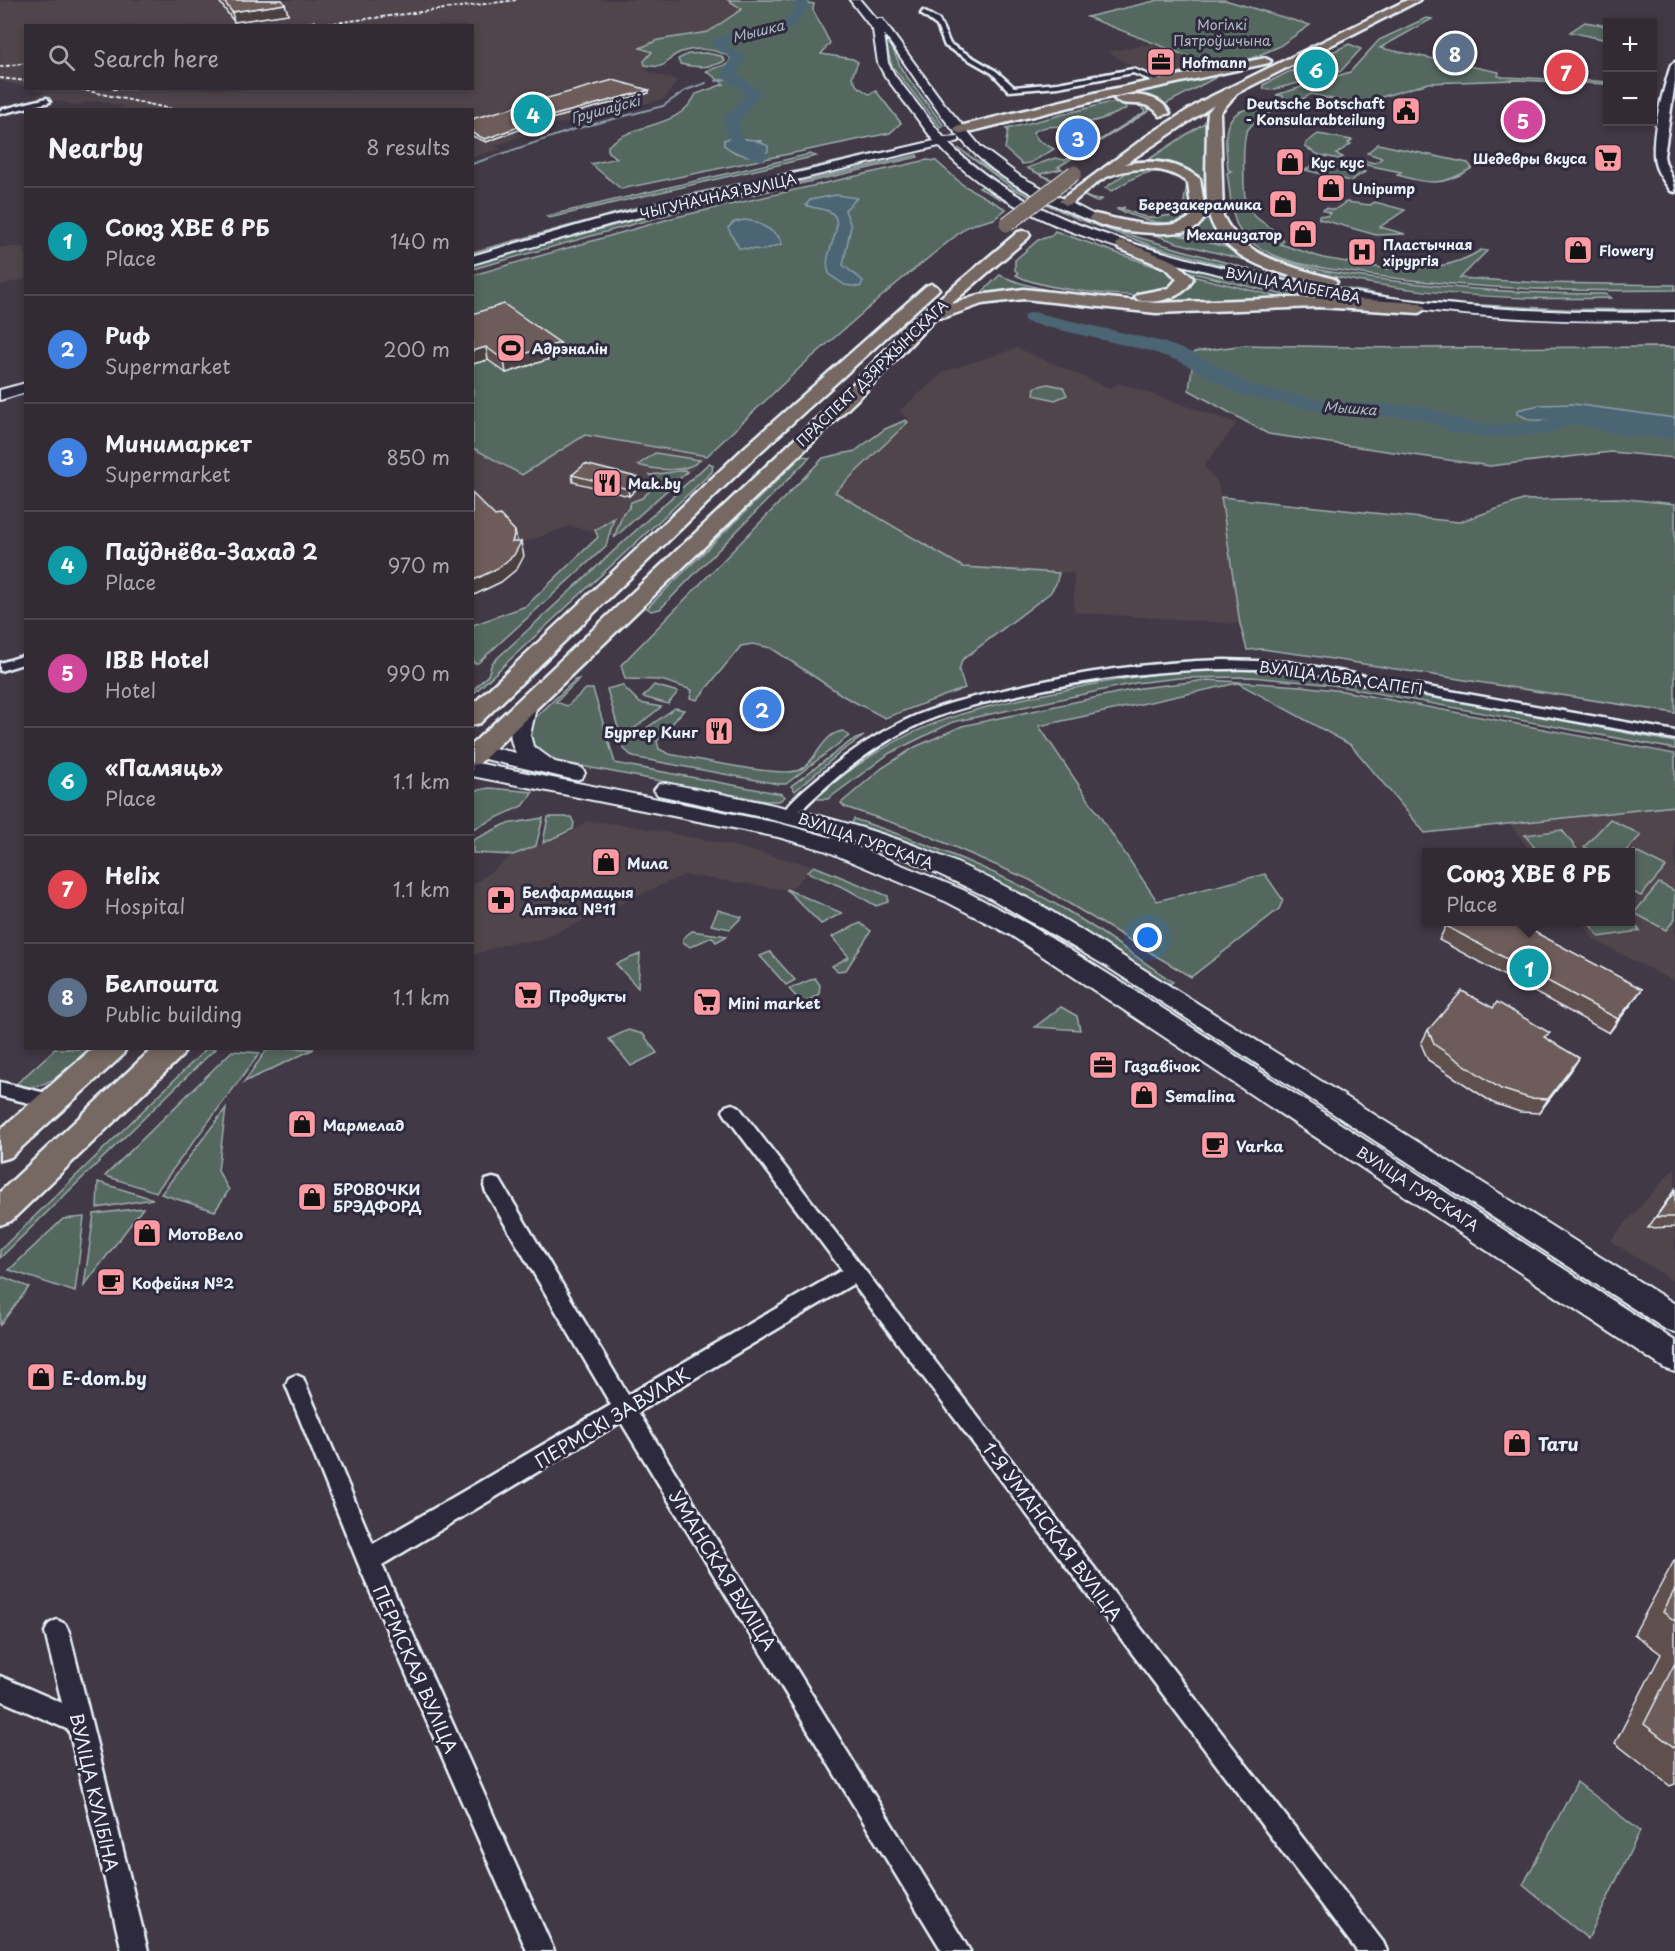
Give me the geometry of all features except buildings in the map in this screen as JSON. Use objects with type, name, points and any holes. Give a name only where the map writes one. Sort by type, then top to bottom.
[{"type":"main road","name":"ВУЛІЦА АЛІБЕГАВА","points":[[855,0],[879,32],[885,67],[939,139],[958,159],[984,179],[1020,201],[1123,245],[1265,282],[1419,308],[1555,318],[1675,316]]},
{"type":"main road","name":"ВУЛІЦА АЛІБЕГАВА","points":[[862,0],[979,151],[1014,177],[1095,218],[1210,256],[1329,282],[1486,300],[1599,304],[1675,303]]},
{"type":"main road","points":[[963,133],[1114,100],[1149,101],[1160,106],[1160,116],[1265,61],[1390,0]]},
{"type":"main road","name":"ПРАСПЕКТ ДЗЯРЖЫНСКАГА","points":[[474,757],[860,387],[920,323],[1010,245],[1151,139],[1234,90],[1415,0]]},
{"type":"main road","points":[[963,133],[998,121],[1265,61]]},
{"type":"main road","points":[[1234,90],[1214,111],[1216,216],[1221,230],[1231,241],[1249,253],[1329,282]]},
{"type":"main road","points":[[946,111],[970,120],[998,121]]},
{"type":"main road","name":"ЧЫГУНАЧНАЯ ВУЛІЦА","points":[[543,226],[668,194],[963,133]]},
{"type":"main road","name":"ЧЫГУНАЧНАЯ ВУЛІЦА","points":[[474,259],[631,216],[895,154],[939,139]]},
{"type":"main road","points":[[895,154],[924,152],[958,159]]},
{"type":"main road","points":[[1095,218],[1143,228],[1163,229],[1191,225],[1199,216],[1195,182],[1182,171],[1164,167],[1137,166],[1097,179]]},
{"type":"main road","points":[[990,239],[1078,170]]},
{"type":"main road","points":[[1006,272],[1004,260],[1010,245]]},
{"type":"main road","points":[[1021,280],[1042,287],[1124,297],[1155,296],[1182,286],[1185,278],[1177,269],[1123,245]]},
{"type":"main road","name":"ПРАСПЕКТ ДЗЯРЖЫНСКАГА","points":[[474,716],[751,451],[946,276]]},
{"type":"main road","points":[[920,323],[964,304],[1024,294],[1156,308],[1318,302],[1419,308]]},
{"type":"main road","points":[[0,395],[24,388]]},
{"type":"main road","points":[[0,403],[24,397]]},
{"type":"main road","points":[[474,704],[497,694]]},
{"type":"main road","points":[[526,708],[519,729],[523,749],[534,759],[565,771]]},
{"type":"main road","name":"ВУЛІЦА ГУРСКАГА","points":[[474,757],[565,771],[784,822],[832,845],[973,879],[1040,914],[1155,986],[1169,1011],[1521,1256],[1675,1358]]},
{"type":"main road","name":"ВУЛІЦА ГУРСКАГА","points":[[474,757],[784,822]]},
{"type":"main road","name":"ВУЛІЦА ГУРСКАГА","points":[[912,865],[1136,1004],[1169,1011],[1568,1251],[1675,1320]]},
{"type":"main road","points":[[1136,1004],[1155,986]]},
{"type":"main road","points":[[0,1148],[110,1050]]},
{"type":"main road","points":[[0,1212],[170,1050]]},
{"type":"main road","points":[[1521,1256],[1548,1248],[1568,1251]]},
{"type":"street","points":[[923,13],[936,19],[943,30],[947,45],[994,72],[1012,89],[1058,85],[1133,71],[1164,82]]},
{"type":"street","points":[[1675,65],[1666,94],[1660,163],[1675,189]]},
{"type":"street","points":[[0,112],[48,99]]},
{"type":"street","points":[[1665,119],[1671,141]]},
{"type":"street","points":[[0,667],[24,660]]},
{"type":"street","name":"ВУЛІЦА ЛЬВА САПЕГІ","points":[[784,822],[804,798],[861,753],[928,716],[984,697],[1096,674],[1173,664],[1230,662],[1288,666],[1675,735]]},
{"type":"street","points":[[0,1089],[54,1102]]},
{"type":"street","name":"1-Я УМАНСКАЯ ВУЛІЦА","points":[[732,1111],[1374,1951]]},
{"type":"street","points":[[0,1227],[40,1176]]},
{"type":"street","name":"УМАНСКАЯ ВУЛІЦА","points":[[493,1186],[625,1410],[957,1951]]},
{"type":"street","name":"ПЕРМСКІ ЗАВУЛАК","points":[[368,1560],[855,1272]]},
{"type":"street","name":"ПЕРМСКАЯ ВУЛІЦА","points":[[296,1385],[368,1560],[541,1951]]},
{"type":"street","name":"ВУЛІЦА КУЛІБІНА","points":[[57,1632],[135,1951]]},
{"type":"street","points":[[0,1688],[79,1722]]},
{"type":"shaded area","points":[[728,0],[742,9],[708,32],[658,40],[653,52],[644,61],[648,72],[677,80],[665,99],[550,126],[495,146],[501,149],[474,157],[474,108],[121,108],[124,107],[98,100],[75,105],[33,97],[45,92],[36,90],[474,90],[474,24],[24,24],[24,87],[0,81],[0,1]]},
{"type":"shaded area","points":[[1149,44],[1218,65],[1160,77],[1142,72],[1108,52]]},
{"type":"shaded area","points":[[0,247],[24,247],[24,279],[0,285]]},
{"type":"shaded area","points":[[1017,348],[1109,388],[1119,383],[1237,423],[1204,466],[1217,481],[1221,497],[1240,624],[1074,612],[1074,573],[962,568],[835,492],[910,420],[899,411],[945,371]]},
{"type":"shaded area","points":[[585,435],[707,456],[618,537],[570,526],[474,560],[474,449],[520,475]]},
{"type":"shaded area","points":[[1675,803],[1675,982],[1594,940],[1584,926],[1635,926],[1635,848],[1528,848],[1510,824]]},
{"type":"shaded area","points":[[587,821],[627,825],[716,842],[814,866],[790,890],[684,875],[538,941],[512,942],[474,955],[474,884],[513,855],[570,833]]},
{"type":"shaded area","points":[[1675,1167],[1675,1282],[1610,1241]]},
{"type":"green space","points":[[728,0],[785,0],[814,4],[813,10],[830,43],[821,54],[853,59],[858,62],[852,77],[857,86],[869,94],[876,91],[901,123],[890,133],[621,189],[591,164],[617,158],[608,152],[608,146],[619,138],[668,120],[688,106],[696,94],[724,84],[706,71],[728,64],[731,58],[711,50],[696,49],[681,52],[663,65],[653,66],[645,65],[644,61],[652,52],[640,48],[658,40],[708,32],[742,9]],"holes":[[[735,138],[761,141],[757,157],[736,153],[724,145],[724,140]]]},
{"type":"green space","name":"Могілкі Пятроўшчына","points":[[1159,0],[1225,0],[1310,25],[1278,47],[1243,62],[1158,78],[1146,74],[1165,76],[1210,65],[1087,17]]},
{"type":"green space","points":[[1426,18],[1432,19],[1380,48],[1499,72],[1498,76],[1504,77],[1593,81],[1603,82],[1603,84],[1515,80],[1429,83],[1368,101],[1357,109],[1351,104],[1311,94],[1292,105],[1284,100],[1283,96],[1276,95],[1350,72],[1379,40]]},
{"type":"green space","points":[[1585,22],[1603,25],[1603,39],[1570,32]]},
{"type":"green space","points":[[883,34],[890,43],[902,70],[944,126],[940,127],[892,66]]},
{"type":"green space","points":[[1349,44],[1361,49],[1340,72],[1305,65]]},
{"type":"green space","points":[[706,53],[721,56],[725,61],[698,67],[680,64],[678,59],[688,54]]},
{"type":"green space","points":[[1290,71],[1334,74],[1271,90],[1264,89],[1263,85]]},
{"type":"green space","points":[[1218,74],[1215,78],[1164,105],[1135,95],[1144,90]]},
{"type":"green space","points":[[1107,103],[1122,103],[1127,108],[1093,121],[1071,126],[1047,127],[1033,132],[1038,140],[1054,149],[1030,163],[1022,164],[1005,149],[1008,130],[1006,129]]},
{"type":"green space","points":[[1139,104],[1155,106],[1149,107],[1149,111],[1058,167],[1062,169],[1040,174],[1092,199],[1103,199],[1096,202],[1027,168],[1055,158],[1065,160],[1076,155],[1145,112]]},
{"type":"green space","points":[[1248,109],[1276,109],[1256,121],[1247,131],[1244,145],[1244,181],[1247,206],[1255,216],[1280,236],[1284,241],[1280,244],[1323,258],[1388,269],[1391,265],[1427,267],[1449,264],[1481,250],[1487,251],[1460,278],[1539,283],[1675,285],[1675,290],[1555,290],[1436,283],[1313,266],[1283,259],[1257,246],[1240,231],[1232,207],[1227,173],[1231,171],[1228,170],[1226,144],[1227,127],[1230,120],[1236,114]]},
{"type":"green space","points":[[1204,123],[1209,124],[1204,169],[1207,203],[1213,222],[1230,246],[1177,233],[1199,225],[1207,218],[1203,189],[1198,180],[1182,169],[1143,163]]},
{"type":"green space","points":[[1318,134],[1352,140],[1348,143],[1351,144],[1336,154],[1343,157],[1339,159],[1319,155],[1305,147],[1306,143]]},
{"type":"green space","points":[[1378,144],[1468,163],[1472,168],[1444,181],[1427,182],[1397,175],[1401,172],[1351,162],[1357,159],[1375,163],[1382,158],[1367,153]]},
{"type":"green space","points":[[903,147],[667,201],[474,254],[474,252],[664,200]]},
{"type":"green space","points":[[958,148],[1018,188],[1116,231],[1266,274],[1399,298],[1462,304],[1564,309],[1675,310],[1528,311],[1399,300],[1264,276],[1152,246],[1076,218],[1014,189]]},
{"type":"green space","points":[[810,154],[816,156],[549,218],[546,216]]},
{"type":"green space","points":[[917,155],[918,157],[677,212],[474,269],[474,265],[481,262],[638,219]]},
{"type":"green space","points":[[927,160],[936,161],[963,185],[1006,209],[994,219],[968,226],[896,284],[804,364],[707,456],[585,435],[522,475],[474,449],[474,275],[676,217]]},
{"type":"green space","points":[[1319,161],[1365,172],[1350,181],[1305,170]]},
{"type":"green space","points":[[1146,168],[1159,168],[1187,178],[1194,219],[1173,223],[1155,222],[1117,209],[1125,207],[1122,209],[1148,218],[1182,214],[1187,183],[1166,173],[1140,175],[1112,191],[1105,188],[1126,173]]},
{"type":"green space","points":[[983,186],[1060,225],[1158,261],[1163,265],[1056,227],[979,188]]},
{"type":"green space","points":[[1346,202],[1370,205],[1375,202],[1405,210],[1380,227],[1405,234],[1376,235],[1319,219],[1319,215],[1327,216],[1330,213],[1323,210],[1326,208],[1334,210]]},
{"type":"green space","points":[[1141,230],[1168,232],[1237,250],[1261,264],[1178,243]]},
{"type":"green space","points":[[1055,231],[1179,275],[1174,287],[1147,294],[1130,295],[1059,288],[1016,275],[1018,273],[1015,270],[1015,260],[1038,240],[1051,236]]},
{"type":"green space","points":[[1251,248],[1306,267],[1364,277],[1478,289],[1605,294],[1611,298],[1522,298],[1377,285],[1287,264],[1247,249]]},
{"type":"green space","points":[[1182,265],[1317,296],[1295,298],[1189,272]]},
{"type":"green space","points":[[1000,275],[1017,282],[1069,294],[1130,300],[1157,298],[1179,293],[1193,283],[1192,276],[1287,299],[1187,304],[979,295]]},
{"type":"green space","points":[[1245,345],[1394,348],[1675,347],[1675,458],[1611,452],[1490,466],[1268,434],[1189,390],[1194,352]]},
{"type":"green space","points":[[1048,384],[1063,387],[1067,395],[1055,400],[1034,395],[1035,387]]},
{"type":"green space","points":[[906,420],[908,422],[835,492],[963,567],[1059,573],[1050,593],[962,660],[959,671],[965,688],[885,718],[845,697],[771,648],[753,644],[741,646],[697,700],[690,698],[692,690],[661,680],[625,679],[621,665],[823,458],[855,451],[885,429]]},
{"type":"green space","points":[[655,453],[700,460],[678,469],[638,465]]},
{"type":"green space","points":[[802,456],[810,457],[660,609],[651,611],[647,608]]},
{"type":"green space","points":[[709,463],[713,465],[712,472],[474,693],[474,689],[488,675],[492,663]]},
{"type":"green space","points":[[685,470],[687,472],[614,538],[623,513],[629,508],[631,502],[642,498],[656,485],[655,479],[650,475]]},
{"type":"green space","points":[[1221,497],[1459,522],[1523,500],[1617,498],[1675,504],[1675,713],[1313,656],[1262,649],[1247,650],[1240,624]]},
{"type":"green space","points":[[614,518],[606,546],[478,663],[474,663],[474,625],[526,606],[598,537],[595,530]]},
{"type":"green space","points":[[1223,669],[1337,680],[1450,698],[1675,742],[1675,749],[1333,685],[1252,677],[1179,678],[1136,683],[953,722],[890,753],[828,799],[815,799],[874,754],[931,725],[961,714],[993,705],[1124,679],[1163,673]]},
{"type":"green space","points":[[579,679],[556,702],[567,706],[586,689],[593,689],[615,763],[782,794],[785,797],[779,801],[766,801],[555,761],[534,752],[525,730],[575,680]]},
{"type":"green space","points":[[1208,680],[1343,691],[1675,754],[1675,806],[1425,833],[1351,745],[1238,683],[1039,726],[1157,901],[1265,874],[1283,900],[1279,909],[1191,977],[1030,880],[920,832],[845,807],[841,803],[882,768],[915,747],[962,726],[1140,688]]},
{"type":"green space","points":[[622,685],[640,703],[661,707],[625,736],[620,735],[607,689]]},
{"type":"green space","points":[[654,685],[678,692],[668,704],[643,697]]},
{"type":"green space","points":[[675,708],[684,710],[657,741],[659,749],[669,754],[736,767],[789,772],[799,770],[811,761],[830,737],[843,731],[849,736],[786,784],[633,757],[623,748],[624,744]]},
{"type":"green space","points":[[864,736],[842,751],[795,791],[791,786],[851,741]]},
{"type":"green space","points":[[489,788],[533,792],[524,805],[474,829],[474,791]]},
{"type":"green space","points":[[548,817],[571,817],[574,823],[573,829],[543,843]]},
{"type":"green space","points":[[543,818],[536,846],[513,855],[474,853],[474,840],[506,824]]},
{"type":"green space","points":[[854,819],[989,870],[1041,896],[1080,918],[1173,982],[1169,984],[1160,981],[1039,903],[935,853],[851,825]]},
{"type":"green space","points":[[1610,819],[1641,835],[1629,848],[1584,847]]},
{"type":"green space","points":[[1562,830],[1576,848],[1535,848],[1525,835]]},
{"type":"green space","points":[[1635,852],[1666,867],[1641,896],[1635,893]]},
{"type":"green space","points":[[814,866],[888,896],[888,902],[876,906],[847,889],[807,872]]},
{"type":"green space","points":[[1659,883],[1675,891],[1675,919],[1666,930],[1635,912]]},
{"type":"green space","points":[[786,889],[842,913],[821,924]]},
{"type":"green space","points":[[718,910],[742,917],[730,929],[711,925]]},
{"type":"green space","points":[[860,923],[871,931],[846,970],[837,971],[832,966],[849,957],[832,937]]},
{"type":"green space","points":[[1635,925],[1640,931],[1599,937],[1591,926]]},
{"type":"green space","points":[[692,931],[727,936],[716,942],[712,937],[690,947],[683,942],[683,938]]},
{"type":"green space","points":[[770,952],[795,980],[786,985],[760,956]]},
{"type":"green space","points":[[640,954],[638,988],[616,964]]},
{"type":"green space","points":[[815,978],[820,985],[819,994],[803,1004],[789,989]]},
{"type":"green space","points":[[1061,1007],[1077,1016],[1080,1030],[1035,1027]]},
{"type":"green space","points":[[628,1030],[643,1034],[657,1053],[631,1066],[609,1039]]},
{"type":"green space","points":[[54,1050],[87,1050],[63,1072],[46,1083],[37,1086],[13,1087]]},
{"type":"green space","points":[[205,1050],[214,1050],[0,1258],[0,1250]]},
{"type":"green space","points":[[272,1050],[312,1050],[244,1082],[266,1051]]},
{"type":"green space","points":[[232,1051],[260,1053],[156,1192],[105,1176]]},
{"type":"green space","points":[[226,1108],[218,1171],[229,1190],[215,1211],[161,1194]]},
{"type":"green space","points":[[98,1182],[153,1199],[97,1208]]},
{"type":"green space","points":[[143,1208],[84,1286],[94,1214]]},
{"type":"green space","points":[[84,1217],[75,1292],[9,1270],[63,1219]]},
{"type":"green space","points":[[3,1277],[29,1287],[0,1325],[0,1280]]},
{"type":"green space","points":[[1577,1782],[1640,1831],[1588,1939],[1523,1885]]},
{"type":"water","points":[[731,138],[755,140],[768,146],[768,151],[757,156],[746,156],[734,152],[724,145],[724,140]]},
{"type":"water","points":[[836,195],[857,198],[845,210],[851,226],[843,265],[863,281],[860,287],[845,285],[830,275],[828,259],[835,234],[836,220],[830,212],[806,205],[810,200]]},
{"type":"water","points":[[745,220],[767,228],[781,240],[782,244],[763,250],[739,248],[728,228],[734,222]]},
{"type":"water","points":[[1573,404],[1675,418],[1675,435],[1633,433],[1571,421],[1531,420],[1517,414],[1517,410],[1539,405]]},
{"type":"waterway","name":"Мышка","points":[[761,156],[748,150],[734,136],[731,123],[733,116],[747,104],[753,91],[729,75],[739,57],[717,44],[732,36],[783,28],[795,18],[802,7],[801,0]]},
{"type":"waterway","name":"Грушаўскі","points":[[716,81],[731,78]]},
{"type":"waterway","name":"Грушаўскі","points":[[474,163],[575,129],[663,106],[686,90],[706,83]]},
{"type":"waterway","name":"Мышка","points":[[1033,318],[1156,346],[1186,357],[1222,379],[1248,391],[1327,407],[1421,412],[1462,427],[1486,431],[1546,428],[1572,417],[1626,430],[1675,432]]},
{"type":"railway","points":[[326,24],[516,0]]},
{"type":"railway","points":[[300,24],[317,21]]},
{"type":"railway","points":[[0,67],[24,63]]},
{"type":"railway","points":[[0,78],[24,81]]},
{"type":"railway","points":[[83,90],[167,108]]},
{"type":"place","name":"Белпошта","points":[[1455,53]]},
{"type":"place","name":"Hofmann","points":[[1161,62]]},
{"type":"place","name":"«Памяць»","points":[[1316,69]]},
{"type":"place","name":"Helix","points":[[1566,72]]},
{"type":"place","name":"Deutsche Botschaft - Konsularabteilung","points":[[1406,111]]},
{"type":"place","name":"Паўднёва-Захад 2","points":[[533,114]]},
{"type":"place","name":"IBB Hotel","points":[[1523,120]]},
{"type":"place","name":"Минимаркет","points":[[1078,138]]},
{"type":"place","name":"Шедевры вкуса","points":[[1608,158]]},
{"type":"place","name":"Кус кус","points":[[1290,162]]},
{"type":"place","name":"Unipump","points":[[1331,188]]},
{"type":"place","name":"Березакерамика","points":[[1283,204]]},
{"type":"place","name":"Механизатор","points":[[1303,234]]},
{"type":"place","name":"Flowery","points":[[1578,250]]},
{"type":"place","name":"Пластычная хірургія","points":[[1362,252]]},
{"type":"place","name":"Адрэналін","points":[[511,348]]},
{"type":"place","name":"Mak.by","points":[[607,483]]},
{"type":"place","name":"Риф","points":[[762,709]]},
{"type":"place","name":"Бургер Кинг","points":[[719,731]]},
{"type":"place","name":"Мила","points":[[606,862]]},
{"type":"place","name":"Белфармацыя Аптэка №11","points":[[501,900]]},
{"type":"place","name":"Союз ХВЕ в РБ","points":[[1529,968]]},
{"type":"place","name":"Продукты","points":[[528,995]]},
{"type":"place","name":"Mini market","points":[[707,1002]]},
{"type":"place","name":"Газавічок","points":[[1103,1065]]},
{"type":"place","name":"Semalina","points":[[1144,1095]]},
{"type":"place","name":"Мармелад","points":[[302,1124]]},
{"type":"place","name":"Varka","points":[[1215,1145]]},
{"type":"place","name":"БРОВОЧКИ БРЭДФОРД","points":[[312,1197]]},
{"type":"place","name":"МотоВело","points":[[147,1233]]},
{"type":"place","name":"Кофейня №2","points":[[111,1282]]},
{"type":"place","name":"E-dom.by","points":[[41,1377]]},
{"type":"place","name":"Тати","points":[[1517,1443]]}]
